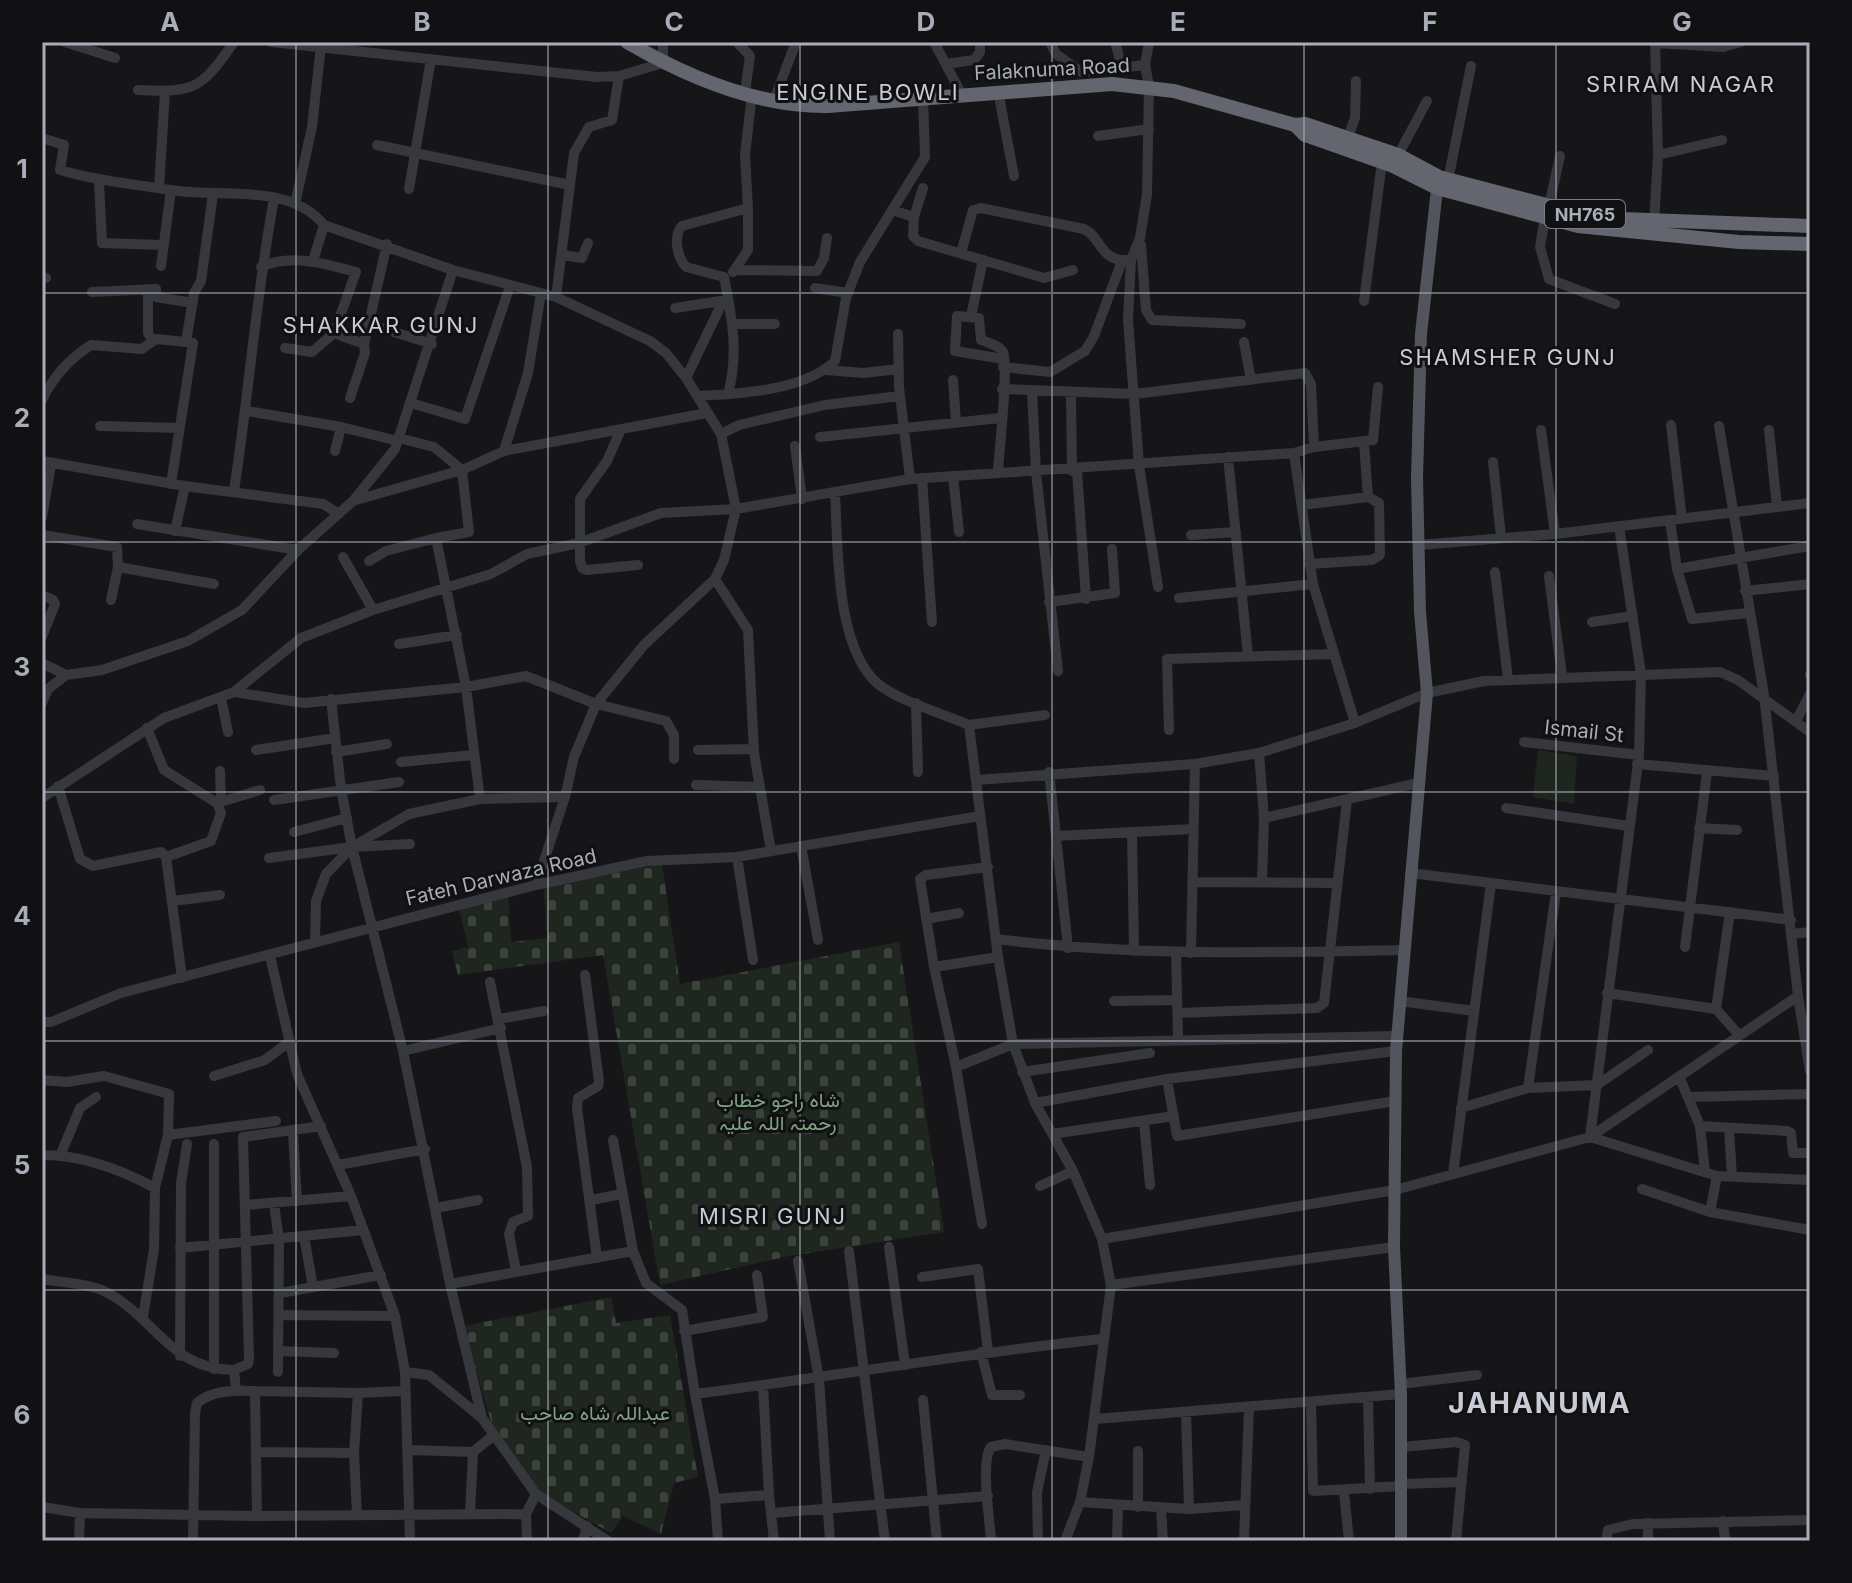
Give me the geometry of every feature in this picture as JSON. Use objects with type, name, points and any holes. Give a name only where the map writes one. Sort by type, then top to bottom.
[{"type":"highway","name":"Falaknuma Road","points":[[627,42],[697,78],[774,100],[828,106],[961,93],[1149,86],[1348,137],[1391,161]]},
{"type":"highway","name":"Falaknuma Road","points":[[1295,125],[1305,135],[1391,161],[1441,182],[1547,211],[1597,229],[1810,226]]},
{"type":"highway","name":"Falaknuma Road","points":[[1653,227],[1810,244]]},
{"type":"main road","points":[[1401,1541],[1402,1447],[1394,1247],[1396,1036],[1427,693],[1419,545],[1421,334],[1441,182]]},
{"type":"street","points":[[65,42],[115,58]]},
{"type":"street","points":[[138,90],[165,91],[208,79],[234,42]]},
{"type":"street","points":[[271,42],[597,77],[619,76],[663,63],[663,42]]},
{"type":"street","points":[[737,42],[750,56],[745,155],[748,208],[748,250],[736,270],[724,277],[686,267],[680,260],[678,231],[682,226],[748,208]]},
{"type":"street","points":[[774,100],[796,42]]},
{"type":"street","points":[[934,42],[961,93]]},
{"type":"street","points":[[946,64],[974,60],[980,52],[980,42]]},
{"type":"street","points":[[1050,42],[1056,54],[1081,72],[1145,65]]},
{"type":"street","points":[[1115,42],[1122,68]]},
{"type":"street","points":[[1149,42],[1145,65],[1149,86],[1147,194],[1140,238],[1146,310],[1152,320],[1241,324]]},
{"type":"street","points":[[1653,227],[1653,192],[1658,155],[1655,43],[1741,42]]},
{"type":"street","points":[[295,204],[312,127],[321,45]]},
{"type":"street","points":[[409,189],[431,59]]},
{"type":"street","points":[[1441,182],[1471,66]]},
{"type":"street","points":[[556,297],[574,153],[582,133],[589,127],[606,124],[615,113],[619,76]]},
{"type":"street","points":[[1348,137],[1355,118],[1356,81]]},
{"type":"street","points":[[161,266],[165,91]]},
{"type":"street","points":[[998,91],[1014,176]]},
{"type":"street","points":[[826,370],[839,351],[848,293],[860,262],[925,157],[923,98]]},
{"type":"street","points":[[1364,301],[1391,161],[1427,101]]},
{"type":"street","points":[[1098,136],[1149,129]]},
{"type":"street","points":[[42,138],[64,145],[60,170],[99,182],[274,199],[295,204],[316,215],[324,225],[387,244],[453,270],[556,297],[650,341],[666,353],[686,378],[721,434],[736,509],[724,560],[715,579],[644,645],[596,704],[574,757],[565,797],[536,885]]},
{"type":"street","points":[[1658,155],[1722,140]]},
{"type":"street","points":[[377,145],[570,185]]},
{"type":"street","points":[[1560,156],[1540,247],[1549,279],[1615,304]]},
{"type":"street","points":[[99,182],[102,243],[162,245]]},
{"type":"street","points":[[923,188],[914,217],[913,236],[918,241],[1045,278],[1073,270]]},
{"type":"street","points":[[186,342],[193,303],[201,281],[213,194]]},
{"type":"street","points":[[234,491],[247,411],[261,267],[274,199]]},
{"type":"street","points":[[961,253],[973,210],[981,208],[1084,229],[1092,233],[1099,249],[1126,261]]},
{"type":"street","points":[[892,210],[914,217]]},
{"type":"street","points":[[313,261],[324,225]]},
{"type":"street","points":[[736,270],[817,271],[824,258],[827,238]]},
{"type":"street","points":[[998,472],[1003,363],[999,348],[981,340],[981,320],[957,316],[954,349],[964,355],[1003,363],[1045,373],[1085,351],[1126,261],[1140,238]]},
{"type":"street","points":[[563,255],[582,258],[588,243]]},
{"type":"street","points":[[350,398],[365,353],[364,344],[387,244]]},
{"type":"street","points":[[261,267],[277,260],[313,261],[356,272],[334,333],[312,352],[285,348]]},
{"type":"street","points":[[971,316],[983,260]]},
{"type":"street","points":[[1126,261],[1139,465],[1158,587]]},
{"type":"street","points":[[42,703],[45,689],[66,675],[102,670],[188,641],[242,610],[298,550],[354,500],[398,440],[432,344],[453,270]]},
{"type":"street","points":[[724,277],[726,300],[734,324],[733,376],[728,394]]},
{"type":"street","points":[[411,403],[465,419],[510,286]]},
{"type":"street","points":[[815,288],[848,293]]},
{"type":"street","points":[[92,292],[156,289],[156,297],[193,303]]},
{"type":"street","points":[[148,290],[148,333],[152,340]]},
{"type":"street","points":[[504,451],[528,373],[541,293]]},
{"type":"street","points":[[675,308],[726,300]]},
{"type":"street","points":[[686,378],[726,300]]},
{"type":"street","points":[[369,324],[432,344]]},
{"type":"street","points":[[734,324],[775,324]]},
{"type":"street","points":[[334,333],[364,344]]},
{"type":"street","points":[[898,334],[900,396],[910,479]]},
{"type":"street","points":[[42,400],[45,383],[91,345],[142,349],[152,340],[193,343],[171,484]]},
{"type":"street","points":[[1244,342],[1251,380]]},
{"type":"street","points":[[697,396],[754,393],[826,370],[863,373],[899,369]]},
{"type":"street","points":[[1002,389],[1071,394],[1135,394],[1308,375],[1314,447]]},
{"type":"street","points":[[953,380],[956,422]]},
{"type":"street","points":[[42,798],[164,718],[234,692],[301,638],[373,610],[491,574],[527,554],[579,543],[661,513],[736,509],[910,479],[998,472],[1075,471],[1294,453],[1314,447],[1364,443],[1375,438],[1378,387]]},
{"type":"street","points":[[1032,391],[1036,472],[1058,671]]},
{"type":"street","points":[[1071,394],[1086,599]]},
{"type":"street","points":[[721,434],[739,425],[825,405],[900,396]]},
{"type":"street","points":[[247,411],[434,447],[462,470],[469,532],[386,551],[369,561]]},
{"type":"street","points":[[354,500],[462,470],[504,451],[707,413]]},
{"type":"street","points":[[820,437],[1000,418]]},
{"type":"street","points":[[1671,425],[1677,569],[1692,619],[1748,613]]},
{"type":"street","points":[[100,426],[180,428]]},
{"type":"street","points":[[1719,426],[1748,613],[1765,698],[1798,996],[1807,1030],[1810,1071]]},
{"type":"street","points":[[335,451],[341,427]]},
{"type":"street","points":[[621,429],[607,461],[580,499],[582,568],[638,565]]},
{"type":"street","points":[[1541,430],[1555,534]]},
{"type":"street","points":[[1769,430],[1777,507]]},
{"type":"street","points":[[1364,443],[1368,497]]},
{"type":"street","points":[[795,446],[802,499]]},
{"type":"street","points":[[1294,453],[1313,584],[1355,723]]},
{"type":"street","points":[[1228,457],[1248,656]]},
{"type":"street","points":[[1493,462],[1501,537]]},
{"type":"street","points":[[42,517],[46,463],[171,484],[323,504],[339,514]]},
{"type":"street","points":[[953,476],[959,532]]},
{"type":"street","points":[[922,478],[932,622]]},
{"type":"street","points":[[175,531],[185,486]]},
{"type":"street","points":[[835,493],[840,585],[852,637],[865,667],[879,684],[969,725],[1045,715]]},
{"type":"street","points":[[1302,505],[1368,497],[1379,503],[1380,555],[1372,560],[1309,564]]},
{"type":"street","points":[[1419,545],[1555,534],[1810,503]]},
{"type":"street","points":[[137,524],[298,550]]},
{"type":"street","points":[[1590,1137],[1638,760],[1641,674],[1619,526]]},
{"type":"street","points":[[1191,535],[1236,532]]},
{"type":"street","points":[[42,535],[117,547],[118,567],[111,600]]},
{"type":"street","points":[[436,538],[466,687],[480,799]]},
{"type":"street","points":[[1677,569],[1810,546]]},
{"type":"street","points":[[1049,602],[1115,593],[1112,549]]},
{"type":"street","points":[[343,557],[373,610]]},
{"type":"street","points":[[118,567],[214,584]]},
{"type":"street","points":[[1495,572],[1508,679]]},
{"type":"street","points":[[1549,576],[1562,676]]},
{"type":"street","points":[[715,579],[748,630],[754,749],[771,851]]},
{"type":"street","points":[[1179,598],[1241,589],[1313,584]]},
{"type":"street","points":[[1745,591],[1810,584]]},
{"type":"street","points":[[42,595],[55,604],[42,637]]},
{"type":"street","points":[[1592,622],[1633,616]]},
{"type":"street","points":[[399,644],[457,635]]},
{"type":"street","points":[[1169,730],[1167,659],[1334,654]]},
{"type":"street","points":[[42,663],[66,675]]},
{"type":"street","points":[[977,780],[1049,772],[1195,764],[1259,753],[1355,723],[1427,693],[1508,679],[1720,672],[1765,698],[1810,732]]},
{"type":"street","points":[[234,692],[304,703],[466,687],[526,676],[596,704],[666,721],[674,735],[674,759]]},
{"type":"street","points":[[1796,721],[1810,694]]},
{"type":"street","points":[[221,698],[228,732]]},
{"type":"street","points":[[331,699],[341,789],[352,847],[403,1051],[450,1284],[482,1418]]},
{"type":"street","points":[[916,703],[918,772]]},
{"type":"street","points":[[969,725],[998,957],[1013,1044],[1035,1103],[1073,1171],[1102,1239],[1111,1285],[1089,1457],[1080,1502],[1065,1541]]},
{"type":"street","points":[[147,728],[164,770],[219,802],[260,790]]},
{"type":"street","points":[[256,750],[335,738]]},
{"type":"street","name":"Ismail St","points":[[1524,742],[1707,772],[1774,776]]},
{"type":"street","points":[[336,752],[387,744]]},
{"type":"street","points":[[698,750],[754,749]]},
{"type":"street","points":[[1259,753],[1264,818],[1262,882]]},
{"type":"street","points":[[401,762],[473,755]]},
{"type":"street","points":[[1191,953],[1195,764]]},
{"type":"street","points":[[166,857],[211,841],[220,823],[220,771]]},
{"type":"street","points":[[1049,772],[1068,948]]},
{"type":"street","points":[[1685,947],[1687,907],[1707,772]]},
{"type":"street","points":[[274,800],[399,782]]},
{"type":"street","points":[[1264,818],[1418,783]]},
{"type":"street","points":[[696,785],[759,787]]},
{"type":"street","points":[[58,786],[80,859],[86,865],[148,853],[161,852],[166,857],[182,978]]},
{"type":"street","points":[[315,941],[316,901],[326,874],[352,847],[409,814],[480,799],[565,797]]},
{"type":"street","points":[[1178,1013],[1317,1008],[1327,996],[1347,800]]},
{"type":"street","points":[[1506,808],[1629,826]]},
{"type":"street","name":"Fateh Darwaza Road","points":[[42,1022],[51,1022],[121,993],[536,885],[647,861],[737,857],[980,816]]},
{"type":"street","points":[[294,832],[347,818]]},
{"type":"street","points":[[1699,828],[1737,830]]},
{"type":"street","points":[[1056,836],[1193,829]]},
{"type":"street","points":[[1132,832],[1134,951]]},
{"type":"street","points":[[269,858],[352,847],[410,844]]},
{"type":"street","points":[[801,846],[818,940]]},
{"type":"street","points":[[737,857],[753,960]]},
{"type":"street","points":[[982,1224],[956,1067],[934,967],[922,877],[988,867]]},
{"type":"street","points":[[1410,873],[1791,920]]},
{"type":"street","points":[[1192,882],[1337,883]]},
{"type":"street","points":[[1453,1174],[1491,883]]},
{"type":"street","points":[[1528,1088],[1556,892]]},
{"type":"street","points":[[173,901],[220,895]]},
{"type":"street","points":[[1716,1009],[1730,912]]},
{"type":"street","points":[[926,919],[959,913]]},
{"type":"street","points":[[1792,934],[1810,932]]},
{"type":"street","points":[[996,939],[1068,948],[1191,953],[1403,950]]},
{"type":"street","points":[[1176,952],[1178,1038]]},
{"type":"street","points":[[270,956],[297,1074],[351,1196],[395,1316],[405,1372],[410,1450],[410,1541]]},
{"type":"street","points":[[934,967],[998,957]]},
{"type":"street","points":[[585,975],[599,1081],[598,1086],[578,1098],[577,1108],[597,1258]]},
{"type":"street","points":[[490,982],[527,1167],[528,1216],[513,1222],[509,1234],[516,1271]]},
{"type":"street","points":[[1607,993],[1716,1009],[1739,1035]]},
{"type":"street","points":[[1102,1239],[1395,1190],[1590,1137],[1798,996]]},
{"type":"street","points":[[1114,1001],[1177,1000]]},
{"type":"street","points":[[1399,1001],[1474,1011]]},
{"type":"street","points":[[403,1051],[544,1011]]},
{"type":"street","points":[[956,1067],[1013,1044],[1178,1038],[1396,1036]]},
{"type":"street","points":[[214,1076],[265,1060],[290,1041]]},
{"type":"street","points":[[1461,1108],[1528,1088],[1597,1085],[1648,1050]]},
{"type":"street","points":[[1035,1103],[1167,1079],[1396,1051]]},
{"type":"street","points":[[1022,1072],[1150,1053]]},
{"type":"street","points":[[42,1080],[67,1082],[104,1076],[165,1090],[170,1100],[168,1135],[155,1188],[154,1249],[143,1317]]},
{"type":"street","points":[[1679,1076],[1700,1126],[1711,1174],[1710,1212]]},
{"type":"street","points":[[1167,1079],[1177,1136],[1395,1101]]},
{"type":"street","points":[[1689,1097],[1810,1094]]},
{"type":"street","points":[[60,1156],[80,1108],[96,1097]]},
{"type":"street","points":[[1052,1134],[1174,1116]]},
{"type":"street","points":[[168,1135],[276,1121]]},
{"type":"street","points":[[1144,1122],[1150,1185]]},
{"type":"street","points":[[42,1279],[107,1291],[143,1317],[180,1356],[214,1369],[234,1370],[248,1364],[243,1137],[293,1133],[321,1126]]},
{"type":"street","points":[[1700,1126],[1787,1131],[1791,1133],[1793,1153],[1810,1153]]},
{"type":"street","points":[[1729,1129],[1732,1177]]},
{"type":"street","points":[[293,1133],[297,1201]]},
{"type":"street","points":[[1590,1137],[1711,1174],[1810,1180]]},
{"type":"street","points":[[613,1140],[633,1251],[646,1283],[682,1310],[715,1499],[718,1541]]},
{"type":"street","points":[[180,1356],[181,1183],[187,1144]]},
{"type":"street","points":[[214,1144],[214,1369]]},
{"type":"street","points":[[338,1165],[425,1149]]},
{"type":"street","points":[[42,1155],[60,1156],[125,1172],[155,1188]]},
{"type":"street","points":[[1040,1186],[1073,1171]]},
{"type":"street","points":[[1642,1189],[1710,1212],[1810,1230]]},
{"type":"street","points":[[591,1200],[622,1194]]},
{"type":"street","points":[[246,1205],[351,1196]]},
{"type":"street","points":[[436,1208],[478,1200]]},
{"type":"street","points":[[274,1204],[279,1240],[278,1372]]},
{"type":"street","points":[[180,1248],[363,1230]]},
{"type":"street","points":[[304,1236],[313,1287]]},
{"type":"street","points":[[889,1247],[905,1365]]},
{"type":"street","points":[[1111,1285],[1394,1247]]},
{"type":"street","points":[[450,1284],[633,1251]]},
{"type":"street","points":[[849,1251],[867,1371],[885,1541]]},
{"type":"street","points":[[798,1261],[819,1379],[830,1541]]},
{"type":"street","points":[[922,1277],[978,1269],[992,1395],[1020,1395]]},
{"type":"street","points":[[280,1293],[381,1275]]},
{"type":"street","points":[[684,1331],[763,1317],[757,1275]]},
{"type":"street","points":[[279,1315],[395,1316]]},
{"type":"street","points":[[695,1394],[819,1379],[985,1351],[1102,1339]]},
{"type":"street","points":[[278,1351],[334,1353]]},
{"type":"street","points":[[234,1370],[236,1390]]},
{"type":"street","points":[[405,1372],[429,1375],[482,1418],[536,1494],[608,1541]]},
{"type":"street","points":[[1095,1419],[1368,1397],[1477,1375]]},
{"type":"street","points":[[763,1385],[774,1541]]},
{"type":"street","points":[[193,1541],[197,1403],[204,1397],[236,1390],[405,1391]]},
{"type":"street","points":[[255,1391],[257,1516]]},
{"type":"street","points":[[357,1515],[354,1453],[358,1393]]},
{"type":"street","points":[[1368,1397],[1370,1489]]},
{"type":"street","points":[[923,1400],[937,1541]]},
{"type":"street","points":[[1311,1402],[1313,1491],[1344,1492],[1462,1482]]},
{"type":"street","points":[[1244,1541],[1249,1407]]},
{"type":"street","points":[[1186,1413],[1189,1509]]},
{"type":"street","points":[[410,1450],[473,1452],[494,1435]]},
{"type":"street","points":[[1402,1447],[1462,1442],[1467,1451],[1456,1541]]},
{"type":"street","points":[[991,1541],[987,1453],[991,1447],[1005,1444],[1089,1457]]},
{"type":"street","points":[[1038,1541],[1037,1492],[1046,1450]]},
{"type":"street","points":[[1138,1451],[1138,1507]]},
{"type":"street","points":[[256,1452],[354,1453]]},
{"type":"street","points":[[470,1514],[473,1452]]},
{"type":"street","points":[[1344,1492],[1349,1541]]},
{"type":"street","points":[[527,1541],[526,1514],[536,1494]]},
{"type":"street","points":[[715,1499],[769,1495]]},
{"type":"street","points":[[772,1513],[988,1496]]},
{"type":"street","points":[[1080,1502],[1189,1509],[1245,1505]]},
{"type":"street","points":[[1117,1541],[1118,1505]]},
{"type":"street","points":[[42,1507],[80,1513],[257,1516],[526,1514]]},
{"type":"street","points":[[1161,1508],[1163,1541]]},
{"type":"street","points":[[79,1541],[80,1513]]},
{"type":"street","points":[[1606,1541],[1611,1529],[1648,1523],[1810,1520]]},
{"type":"street","points":[[1723,1521],[1725,1540]]},
{"type":"street","points":[[1648,1523],[1648,1541]]},
{"type":"street","points":[[583,1541],[587,1526]]},
{"type":"green space","points":[[1538,750],[1577,756],[1574,804],[1533,797]]},
{"type":"green space","name":"شاہ راجو خطاب رحمتہ اللہ علیہ","points":[[662,864],[680,984],[899,942],[944,1232],[789,1256],[660,1285],[603,955],[458,975],[452,951],[468,947],[459,908],[508,894],[511,942],[547,938],[544,887]]},
{"type":"green space","name":"عبداللہ شاہ صاحب","points":[[611,1297],[616,1323],[670,1315],[698,1477],[674,1483],[661,1534],[623,1516],[611,1533],[537,1491],[492,1425],[463,1326]]},
{"type":"district","name":"SRIRAM NAGAR","points":[[1681,84]]},
{"type":"district","name":"ENGINE BOWLI","points":[[868,92]]},
{"type":"district","name":"SHAKKAR GUNJ","points":[[381,325]]},
{"type":"district","name":"SHAMSHER GUNJ","points":[[1508,357]]},
{"type":"district","name":"MISRI GUNJ","points":[[773,1216]]},
{"type":"district","name":"JAHANUMA","points":[[1540,1403]]}]
